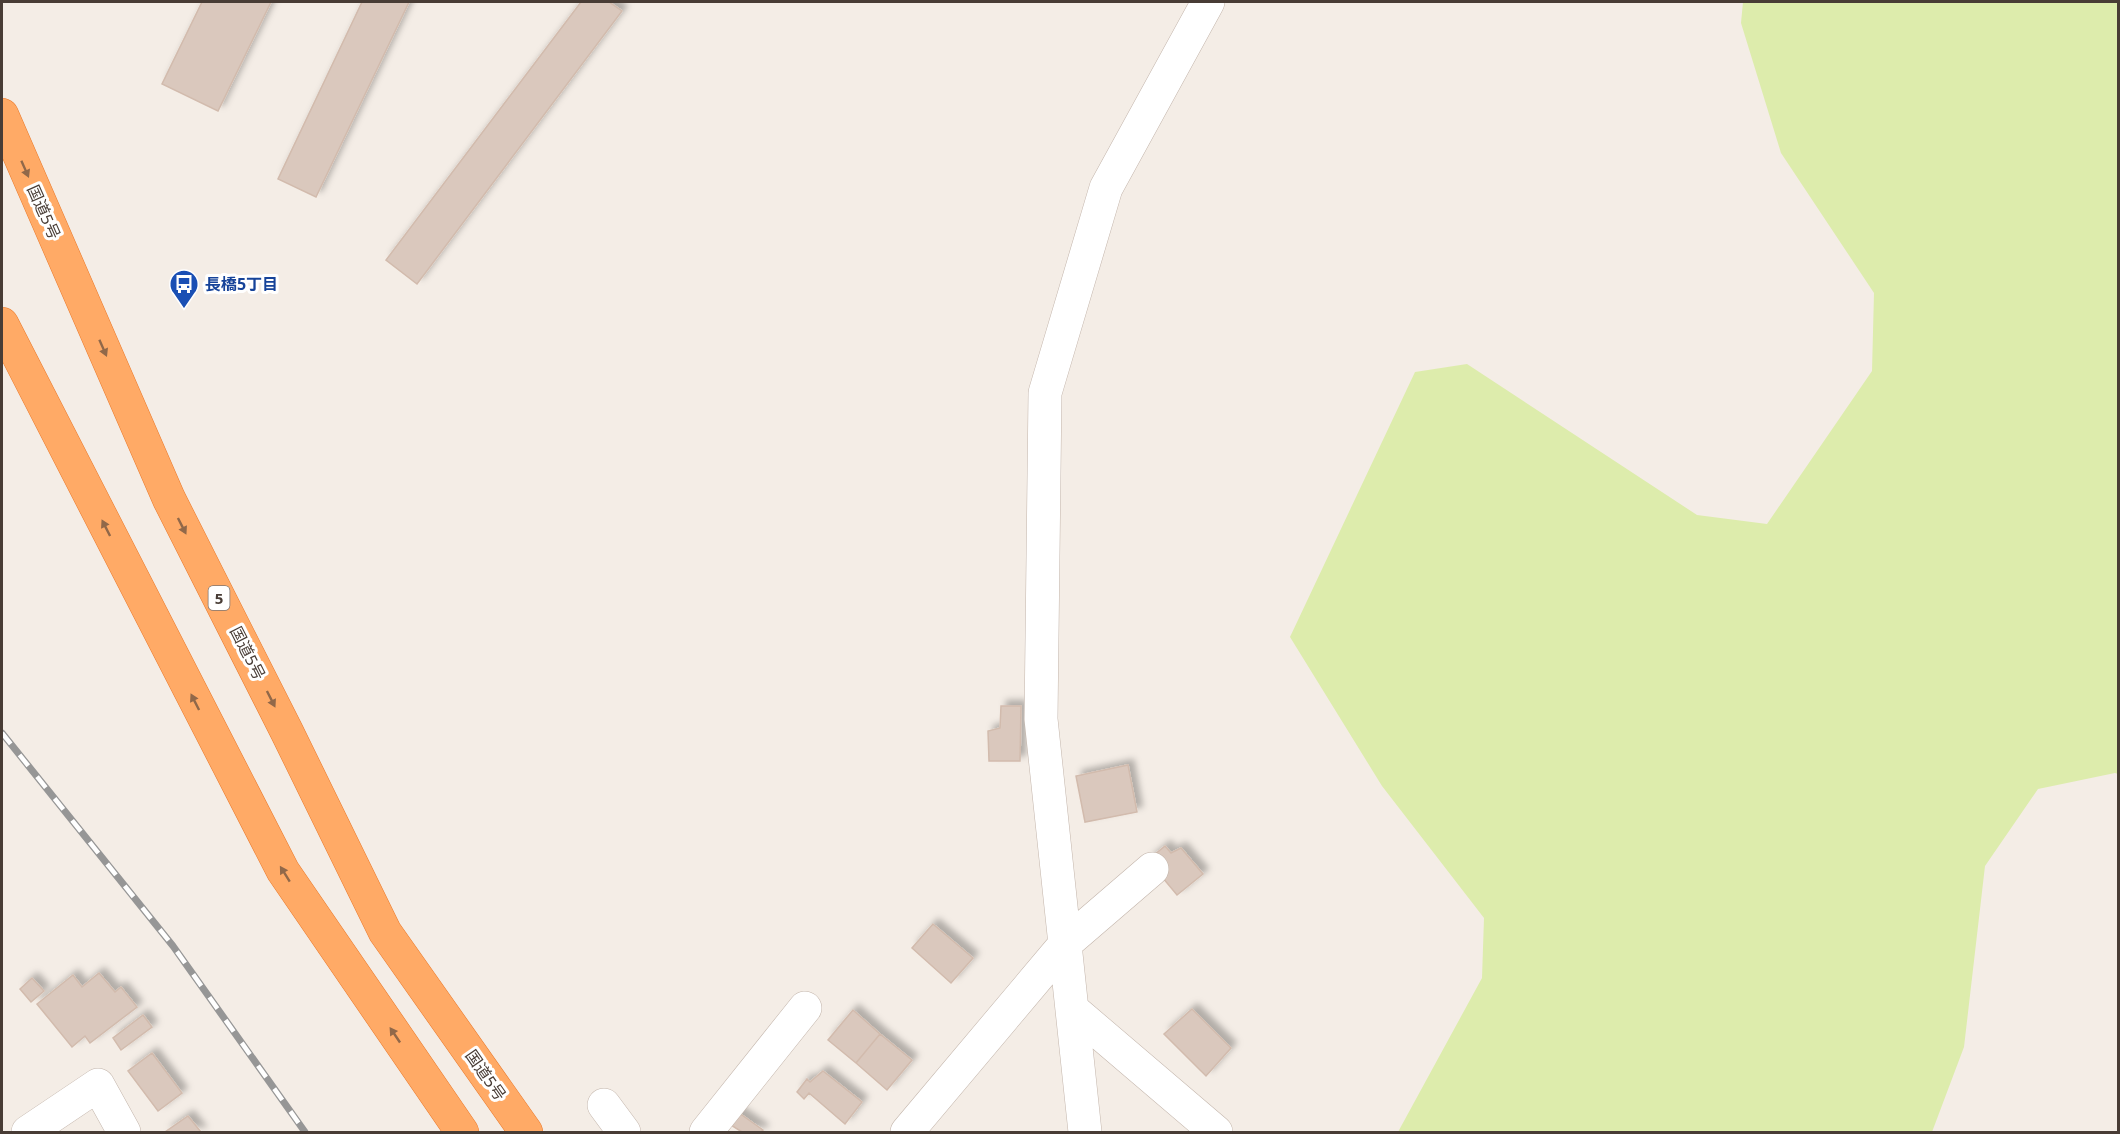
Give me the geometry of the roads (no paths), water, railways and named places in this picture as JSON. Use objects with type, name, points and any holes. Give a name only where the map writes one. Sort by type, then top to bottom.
[{"type":"highway","name":"国道5号","points":[[2,115],[169,499],[385,932],[526,1132]]},
{"type":"highway","points":[[2,324],[283,871],[462,1132]]},
{"type":"street","points":[[1085,1132],[1041,719],[1045,393],[1106,188],[1208,2]]},
{"type":"street","points":[[907,1132],[1066,943],[1152,869]]},
{"type":"street","points":[[706,1132],[805,1008]]},
{"type":"street","points":[[1073,1010],[1216,1132]]},
{"type":"street","points":[[28,1132],[98,1084],[124,1132]]},
{"type":"street","points":[[604,1105],[624,1132]]},
{"type":"railway","points":[[2,733],[173,946],[305,1132]]},
{"type":"place","name":"長橋5丁目","points":[[184,310]]}]
